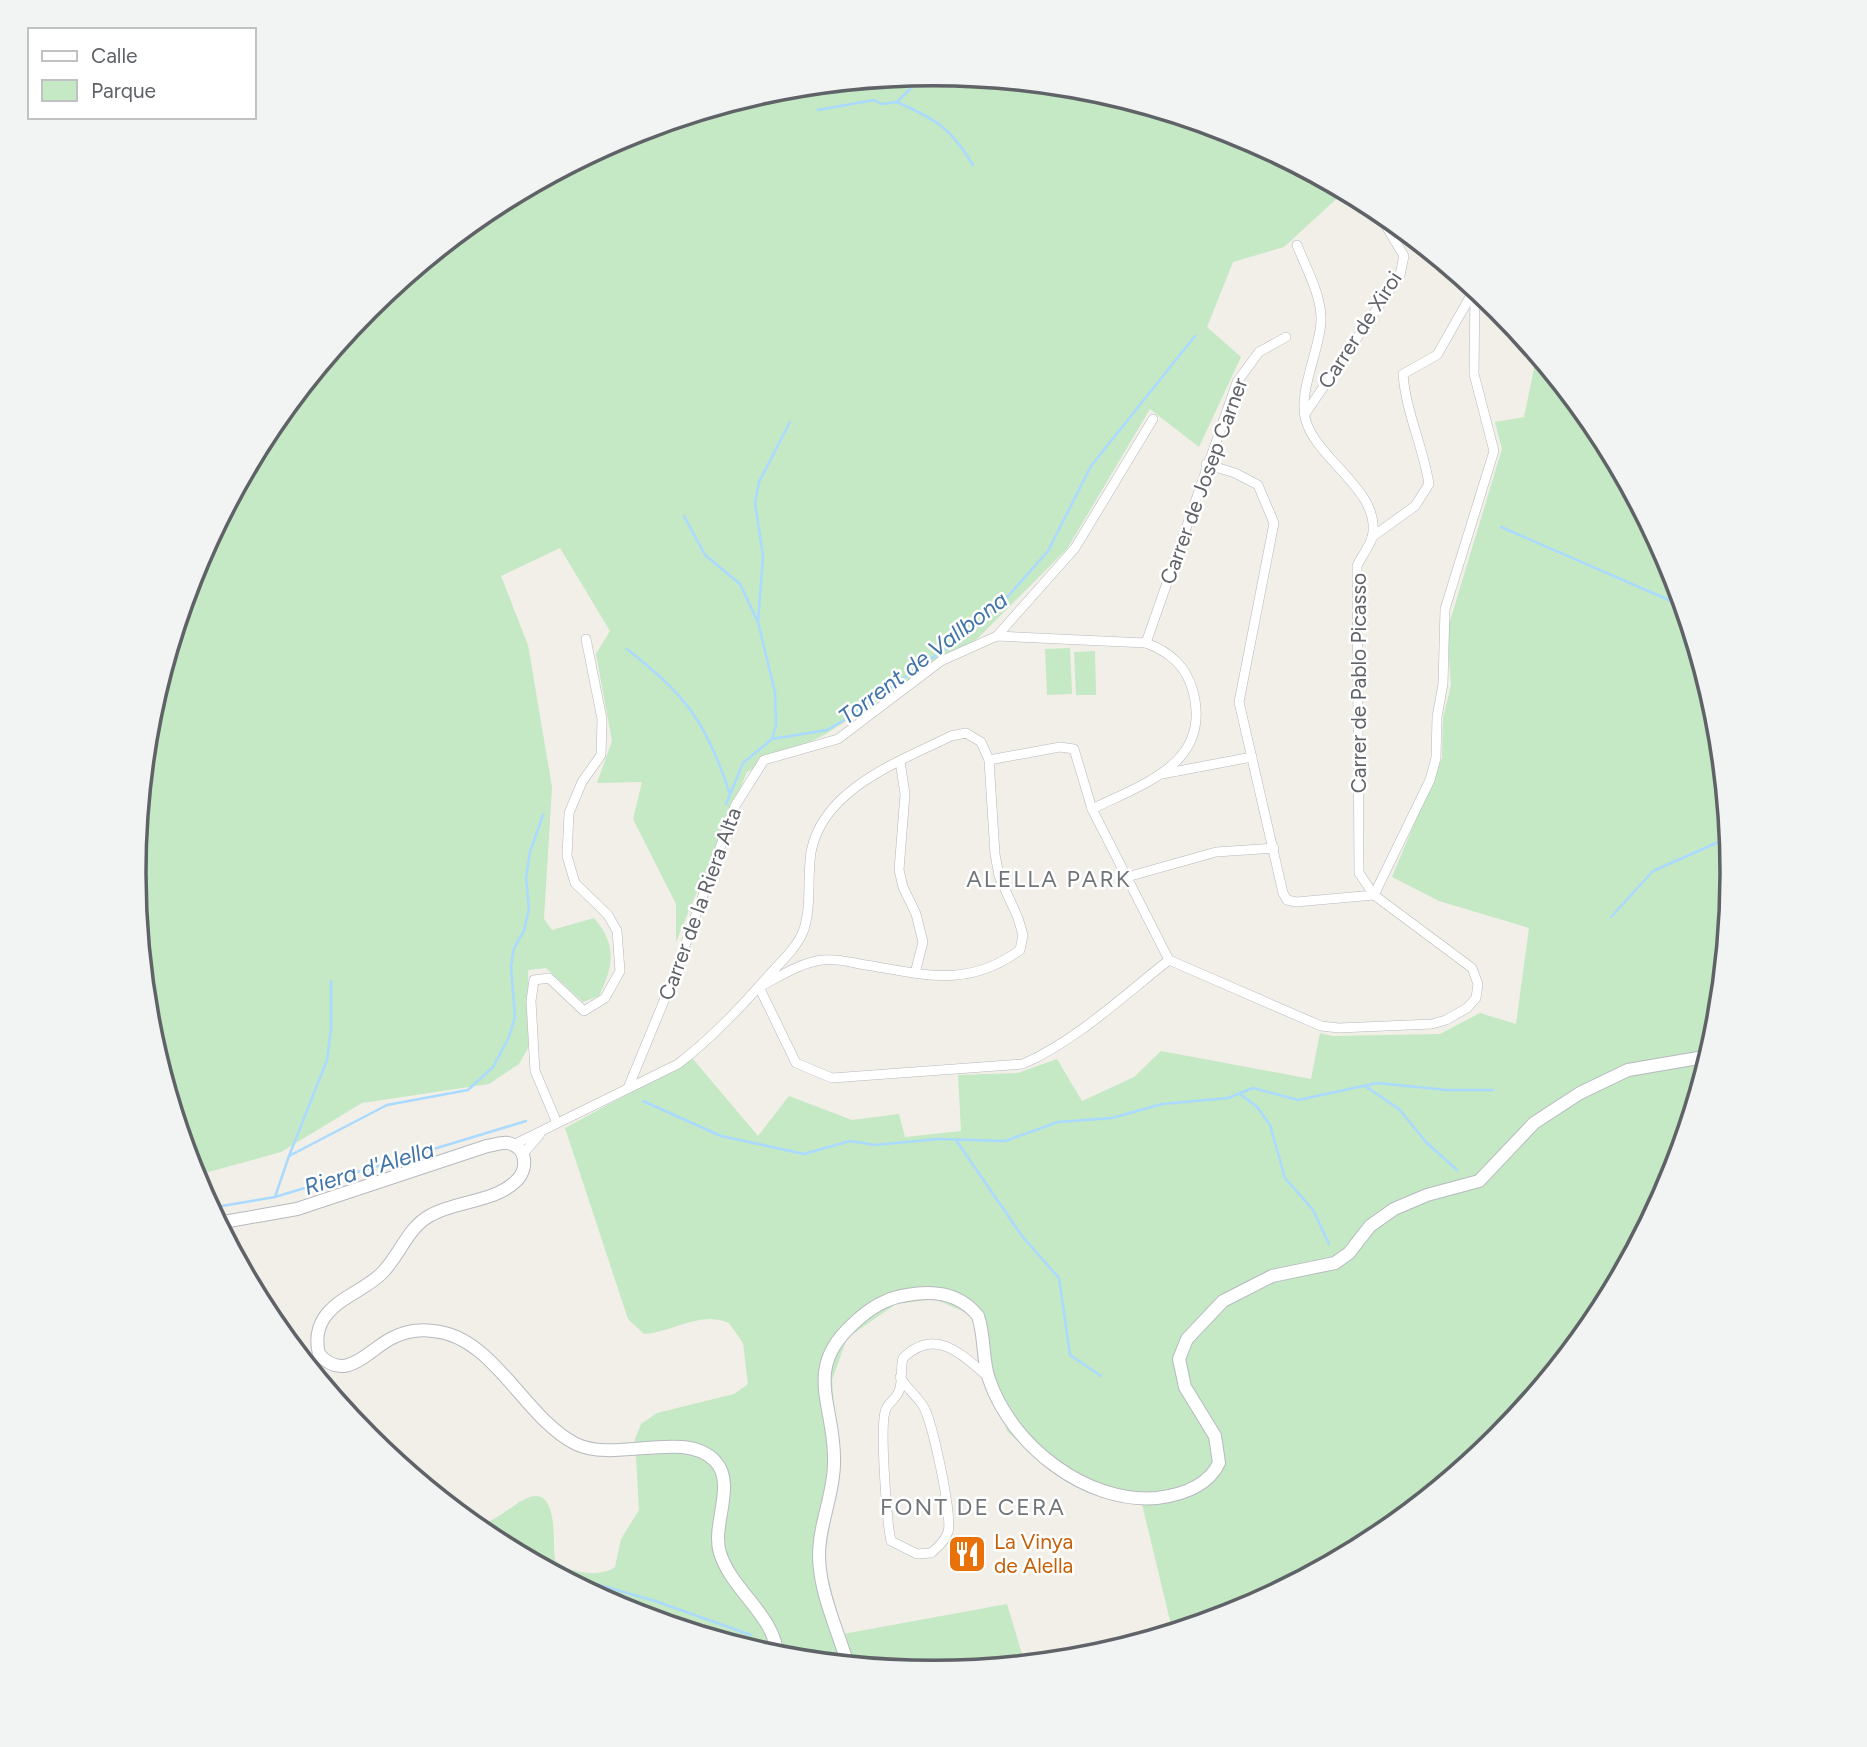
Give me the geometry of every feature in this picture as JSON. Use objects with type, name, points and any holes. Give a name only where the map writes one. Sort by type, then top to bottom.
[{"type":"main road","points":[[845,1656],[820,1571],[819,1556],[834,1464],[831,1415],[824,1385],[828,1353],[838,1337],[881,1303],[916,1293],[944,1294],[964,1302],[978,1316],[987,1376],[1023,1436],[1045,1460],[1066,1473],[1126,1497],[1166,1497],[1206,1481],[1215,1471],[1220,1454],[1215,1436],[1185,1387],[1179,1359],[1187,1339],[1223,1301],[1272,1276],[1335,1262],[1349,1253],[1370,1226],[1394,1209],[1427,1195],[1479,1181],[1534,1123],[1580,1093],[1628,1070],[1699,1058]]},
{"type":"main road","points":[[227,1221],[288,1211],[487,1146],[518,1149],[524,1169],[514,1183],[496,1193],[438,1211],[421,1221],[383,1273],[339,1302],[323,1320],[317,1334],[319,1354],[329,1363],[345,1366],[364,1359],[391,1339],[412,1331],[445,1333],[475,1348],[555,1429],[574,1443],[605,1451],[691,1448],[706,1454],[719,1466],[723,1483],[716,1536],[721,1557],[767,1621],[774,1645]]},
{"type":"street","name":"Carrer de Xiroi","points":[[1304,416],[1400,275],[1404,256],[1390,232]]},
{"type":"street","points":[[1297,246],[1316,293],[1321,322],[1304,416],[1311,438],[1362,491],[1372,537],[1415,506],[1429,484],[1426,464],[1405,404],[1403,374],[1437,355],[1470,297]]},
{"type":"street","points":[[1374,895],[1430,780],[1436,758],[1446,609],[1494,451],[1475,384],[1475,301]]},
{"type":"street","name":"Carrer de Josep Carner","points":[[1146,643],[1206,464],[1237,382],[1259,352],[1286,337]]},
{"type":"street","points":[[997,636],[1075,548],[1153,419]]},
{"type":"street","points":[[989,760],[1060,747],[1074,749],[1092,809],[1169,960],[1321,1026],[1432,1024],[1467,1008],[1476,998],[1478,984],[1472,968],[1374,895],[1296,902],[1287,900],[1283,893],[1239,702],[1274,523],[1258,485],[1235,473],[1206,464]]},
{"type":"street","name":"Carrer de Pablo Picasso","points":[[1372,537],[1357,566],[1359,873],[1374,895]]},
{"type":"street","name":"Carrer de la Riera Alta","points":[[628,1088],[673,979],[735,806],[764,760],[838,739],[941,661],[997,636],[1146,643]]},
{"type":"street","points":[[557,1123],[534,1071],[531,1001],[534,980],[549,978],[584,1012],[605,998],[620,971],[617,931],[608,915],[575,883],[567,856],[569,813],[582,782],[601,755],[602,719],[586,639]]},
{"type":"street","points":[[1146,643],[1169,652],[1189,678],[1197,707],[1194,742],[1162,774]]},
{"type":"street","points":[[518,1149],[544,1129],[678,1064],[735,1015],[759,987],[796,946],[804,929],[811,849],[825,819],[847,795],[869,778],[951,736],[966,733],[981,742],[989,760],[995,855],[999,876],[1023,935],[1020,950],[1002,963],[975,974],[943,977],[824,960],[802,966],[759,987]]},
{"type":"street","points":[[1092,809],[1162,774],[1252,757]]},
{"type":"street","points":[[900,761],[905,794],[899,870],[903,887],[916,914],[923,942],[915,973]]},
{"type":"street","points":[[1127,877],[1216,852],[1274,848]]},
{"type":"street","points":[[759,987],[796,1063],[832,1078],[1023,1064],[1042,1056],[1094,1019],[1169,960]]},
{"type":"street","points":[[900,1377],[908,1393],[925,1408],[948,1506],[948,1532],[931,1553],[918,1554],[891,1541],[887,1520],[885,1409],[900,1388],[900,1377],[903,1359],[927,1342],[939,1343],[965,1358],[987,1376]]},
{"type":"green space","points":[[882,87],[985,87],[1036,92],[1137,113],[1235,146],[1282,167],[1338,198],[1284,247],[1233,262],[1207,327],[1241,357],[1199,447],[1150,409],[1067,549],[978,638],[824,735],[747,772],[676,942],[676,904],[633,819],[642,782],[597,783],[612,741],[596,654],[610,631],[560,548],[501,576],[528,645],[552,787],[544,919],[552,930],[594,918],[610,946],[608,975],[599,996],[583,1002],[546,968],[528,970],[529,1046],[519,1064],[489,1084],[362,1103],[281,1152],[205,1173],[188,1127],[161,1027],[152,976],[146,874],[152,771],[161,720],[188,620],[227,525],[251,480],[309,394],[341,354],[376,316],[414,281],[496,219],[540,191],[632,146],[680,128],[780,101]]},
{"type":"green space","points":[[1535,365],[1588,436],[1616,480],[1661,572],[1694,670],[1715,771],[1720,822],[1720,925],[1715,976],[1694,1077],[1679,1127],[1640,1222],[1588,1311],[1526,1393],[1491,1431],[1413,1498],[1327,1556],[1235,1601],[1171,1624],[1142,1504],[1037,1458],[1007,1431],[971,1315],[935,1299],[896,1304],[847,1338],[832,1380],[839,1464],[824,1563],[843,1634],[1007,1604],[1023,1656],[985,1660],[882,1660],[831,1655],[730,1634],[680,1619],[585,1580],[540,1556],[487,1521],[527,1498],[542,1497],[548,1504],[552,1517],[555,1560],[568,1568],[584,1572],[601,1572],[615,1567],[621,1539],[639,1510],[635,1439],[641,1424],[657,1413],[734,1394],[748,1384],[743,1343],[729,1323],[697,1320],[644,1334],[628,1319],[565,1128],[693,1059],[758,1136],[789,1096],[852,1120],[899,1114],[905,1137],[961,1131],[958,1075],[1018,1073],[1057,1059],[1082,1101],[1134,1077],[1161,1051],[1311,1079],[1320,1033],[1332,1036],[1440,1034],[1480,1013],[1516,1024],[1529,928],[1439,901],[1392,877],[1442,758],[1443,718],[1451,685],[1447,631],[1502,449],[1495,422],[1524,417]]},
{"type":"green space","points":[[1070,648],[1072,694],[1047,695],[1045,649]]},
{"type":"green space","points":[[1095,651],[1096,695],[1076,695],[1074,652]]},
{"type":"waterway","points":[[818,110],[874,100],[882,104],[897,102],[913,86]]},
{"type":"waterway","points":[[897,102],[941,126],[957,142],[973,165]]},
{"type":"waterway","name":"Torrent de Vallbona","points":[[726,804],[743,763],[772,739],[827,730],[846,719],[976,627],[1002,603],[1048,551],[1091,466],[1195,336]]},
{"type":"waterway","points":[[772,739],[776,725],[775,692],[758,622],[763,556],[755,503],[759,482],[790,422]]},
{"type":"waterway","points":[[684,516],[705,555],[740,584],[757,620]]},
{"type":"waterway","points":[[1501,527],[1672,601]]},
{"type":"waterway","points":[[627,649],[665,681],[692,712],[712,747],[730,794]]},
{"type":"waterway","points":[[275,1197],[289,1156],[387,1105],[468,1090],[493,1067],[509,1037],[515,1017],[511,966],[514,948],[524,931],[529,908],[526,878],[530,852],[543,815]]},
{"type":"waterway","points":[[1611,917],[1653,871],[1720,841]]},
{"type":"waterway","points":[[289,1156],[327,1060],[331,1029],[331,981]]},
{"type":"waterway","points":[[643,1101],[721,1136],[804,1154],[850,1141],[875,1145],[938,1139],[1005,1141],[1058,1122],[1112,1118],[1162,1104],[1228,1098],[1253,1088],[1298,1100],[1377,1083],[1447,1090],[1493,1090]]},
{"type":"waterway","points":[[1365,1086],[1399,1109],[1426,1142],[1457,1170]]},
{"type":"waterway","points":[[1240,1094],[1257,1107],[1270,1125],[1285,1178],[1313,1210],[1329,1244]]},
{"type":"waterway","name":"Riera d'Alella","points":[[220,1206],[275,1197],[526,1121]]},
{"type":"waterway","points":[[956,1140],[1022,1236],[1059,1278],[1070,1355],[1101,1376]]},
{"type":"waterway","points":[[591,1583],[655,1601],[751,1635]]},
{"type":"place","name":"La Vinya de Alella","points":[[967,1554]]},
{"type":"district","name":"ALELLA PARK","points":[[1049,879]]},
{"type":"district","name":"FONT DE CERA","points":[[973,1507]]}]
